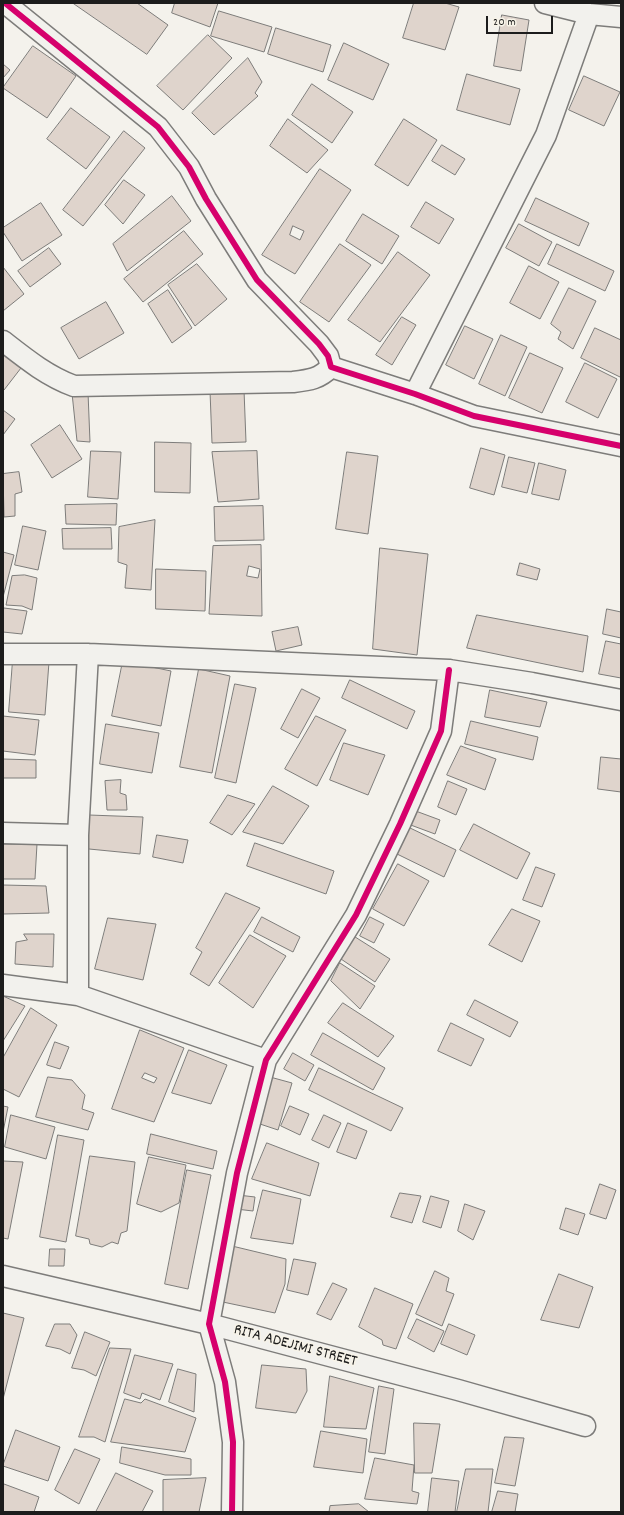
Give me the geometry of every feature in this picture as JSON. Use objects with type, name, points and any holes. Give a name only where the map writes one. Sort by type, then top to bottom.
[{"type":"street","points":[[5,3],[158,127],[189,167],[206,199],[257,280],[319,344],[328,356],[331,367]]},
{"type":"street","points":[[545,3],[589,14],[621,17]]},
{"type":"street","points":[[415,394],[546,135],[589,14]]},
{"type":"street","points":[[3,341],[43,372],[74,386],[293,382],[310,380],[322,376],[331,367]]},
{"type":"street","points":[[331,367],[415,394],[474,416],[621,446]]},
{"type":"street","points":[[3,654],[88,654],[450,670],[532,683],[621,700]]},
{"type":"street","points":[[78,995],[78,835],[88,654]]},
{"type":"street","points":[[232,1512],[233,1442],[224,1382],[209,1324],[237,1173],[266,1060],[356,915],[400,824],[441,731],[450,670]]},
{"type":"street","points":[[3,833],[78,835]]},
{"type":"street","points":[[3,985],[78,995],[266,1060]]},
{"type":"street","name":"RITA ADEJIMI STREET","points":[[3,1276],[209,1324],[458,1390],[584,1426]]},
{"type":"building","points":[[73,3],[137,3],[168,25],[147,54]]},
{"type":"building","points":[[175,3],[218,3],[210,27],[172,13]]},
{"type":"building","points":[[414,3],[445,3],[459,7],[445,50],[403,38]]},
{"type":"building","points":[[219,11],[272,27],[264,52],[211,36]]},
{"type":"building","points":[[502,15],[529,20],[521,71],[494,66]]},
{"type":"building","points":[[276,28],[331,45],[323,72],[268,54]]},
{"type":"building","points":[[208,35],[232,58],[183,110],[157,86]]},
{"type":"building","points":[[344,43],[389,64],[373,100],[328,80]]},
{"type":"building","points":[[33,46],[76,76],[47,118],[3,88]]},
{"type":"building","points":[[248,58],[262,82],[255,93],[258,96],[214,135],[192,113]]},
{"type":"building","points":[[3,64],[10,70],[3,78]]},
{"type":"building","points":[[467,74],[520,89],[510,125],[457,110]]},
{"type":"building","points":[[584,76],[620,92],[604,126],[569,110]]},
{"type":"building","points":[[312,84],[353,112],[332,143],[292,115]]},
{"type":"building","points":[[71,108],[110,137],[86,169],[47,139]]},
{"type":"building","points":[[288,119],[328,150],[307,173],[270,146]]},
{"type":"building","points":[[404,119],[437,140],[408,186],[375,165]]},
{"type":"building","points":[[124,131],[145,148],[83,226],[63,210]]},
{"type":"building","points":[[442,145],[465,159],[455,175],[432,161]]},
{"type":"building","points":[[320,169],[351,190],[295,274],[262,255]],"holes":[[[293,226],[304,231],[300,240],[290,235]]]},
{"type":"building","points":[[124,180],[145,195],[123,224],[105,205]]},
{"type":"building","points":[[172,196],[191,221],[127,271],[113,244]]},
{"type":"building","points":[[536,198],[589,223],[579,246],[525,221]]},
{"type":"building","points":[[426,202],[454,219],[439,244],[411,227]]},
{"type":"building","points":[[41,203],[62,235],[22,261],[3,232],[3,228]]},
{"type":"building","points":[[363,214],[399,236],[382,264],[346,241]]},
{"type":"building","points":[[519,224],[552,242],[539,266],[506,248]]},
{"type":"building","points":[[184,231],[203,254],[143,302],[124,279]]},
{"type":"building","points":[[340,244],[371,265],[329,322],[300,302]]},
{"type":"building","points":[[557,244],[614,271],[605,291],[548,264]]},
{"type":"building","points":[[49,248],[61,264],[30,287],[18,271]]},
{"type":"building","points":[[398,252],[430,275],[380,342],[348,320]]},
{"type":"building","points":[[197,264],[227,299],[195,326],[168,285]]},
{"type":"building","points":[[529,266],[559,282],[540,319],[510,303]]},
{"type":"building","points":[[3,267],[24,294],[3,311]]},
{"type":"building","points":[[569,288],[596,301],[573,349],[558,339],[561,332],[551,324]]},
{"type":"building","points":[[168,290],[192,328],[172,343],[148,304]]},
{"type":"building","points":[[106,302],[124,333],[79,359],[61,328]]},
{"type":"building","points":[[402,317],[416,325],[392,365],[376,355]]},
{"type":"building","points":[[465,326],[493,339],[474,379],[446,365]]},
{"type":"building","points":[[595,328],[621,340],[620,377],[581,358]]},
{"type":"building","points":[[501,335],[527,347],[505,396],[479,384]]},
{"type":"building","points":[[3,353],[21,368],[4,390],[3,389]]},
{"type":"building","points":[[530,353],[563,368],[542,413],[509,398]]},
{"type":"building","points":[[585,363],[617,379],[598,418],[566,402]]},
{"type":"building","points":[[244,390],[246,442],[212,443],[210,391]]},
{"type":"building","points":[[88,392],[90,442],[77,441],[72,393]]},
{"type":"building","points":[[3,410],[15,419],[3,435]]},
{"type":"building","points":[[60,425],[82,459],[52,478],[31,445]]},
{"type":"building","points":[[155,442],[191,443],[190,493],[155,492]]},
{"type":"building","points":[[481,448],[505,455],[494,495],[470,488]]},
{"type":"building","points":[[91,451],[121,452],[118,499],[88,497]]},
{"type":"building","points":[[257,451],[259,499],[218,502],[212,452]]},
{"type":"building","points":[[347,452],[378,456],[368,534],[336,529]]},
{"type":"building","points":[[509,457],[535,463],[527,493],[502,487]]},
{"type":"building","points":[[539,463],[566,470],[559,500],[532,494]]},
{"type":"building","points":[[19,472],[22,492],[15,494],[15,516],[4,517],[3,474]]},
{"type":"building","points":[[117,504],[116,525],[66,524],[65,505]]},
{"type":"building","points":[[263,506],[264,540],[215,541],[214,507]]},
{"type":"building","points":[[155,520],[151,590],[125,588],[127,565],[118,562],[119,527]]},
{"type":"building","points":[[23,526],[46,531],[38,570],[15,565]]},
{"type":"building","points":[[111,528],[112,549],[63,549],[62,529]]},
{"type":"building","points":[[261,545],[262,616],[209,614],[213,546]],"holes":[[[249,566],[260,569],[258,578],[247,576]]]},
{"type":"building","points":[[380,548],[428,554],[417,655],[373,649]]},
{"type":"building","points":[[3,552],[14,555],[3,597]]},
{"type":"building","points":[[520,563],[540,569],[537,580],[517,575]]},
{"type":"building","points":[[156,569],[206,571],[205,611],[156,609]]},
{"type":"building","points":[[25,575],[37,578],[32,610],[22,606],[6,605],[12,576]]},
{"type":"building","points":[[4,608],[27,611],[22,634],[3,632]]},
{"type":"building","points":[[607,609],[621,612],[621,638],[603,634]]},
{"type":"building","points":[[477,615],[588,636],[583,672],[467,648]]},
{"type":"building","points":[[298,627],[302,645],[276,651],[272,632]]},
{"type":"building","points":[[606,641],[621,644],[621,678],[599,674]]},
{"type":"building","points":[[13,660],[49,662],[45,715],[9,712]]},
{"type":"building","points":[[123,661],[171,671],[161,726],[112,716]]},
{"type":"building","points":[[199,669],[230,676],[212,773],[180,767]]},
{"type":"building","points":[[350,680],[415,711],[407,729],[342,698]]},
{"type":"building","points":[[235,684],[256,688],[236,783],[215,778]]},
{"type":"building","points":[[302,689],[320,698],[298,738],[281,729]]},
{"type":"building","points":[[490,690],[547,702],[540,727],[485,717]]},
{"type":"building","points":[[3,716],[39,720],[35,755],[3,751]]},
{"type":"building","points":[[316,716],[346,730],[317,786],[285,769]]},
{"type":"building","points":[[471,721],[538,737],[533,760],[465,744]]},
{"type":"building","points":[[106,724],[159,733],[152,773],[100,764]]},
{"type":"building","points":[[344,743],[385,755],[368,795],[330,780]]},
{"type":"building","points":[[461,746],[496,759],[485,790],[447,775]]},
{"type":"building","points":[[601,757],[621,759],[621,792],[598,789]]},
{"type":"building","points":[[3,759],[36,760],[36,778],[3,778]]},
{"type":"building","points":[[121,780],[120,793],[126,795],[127,810],[107,810],[105,781]]},
{"type":"building","points":[[448,781],[467,789],[456,815],[438,807]]},
{"type":"building","points":[[273,786],[309,806],[283,844],[243,832]]},
{"type":"building","points":[[228,795],[255,804],[232,835],[210,823]]},
{"type":"building","points":[[413,810],[440,820],[435,834],[408,824]]},
{"type":"building","points":[[89,815],[143,817],[140,854],[89,849]]},
{"type":"building","points":[[474,824],[530,853],[517,879],[460,850]]},
{"type":"building","points":[[408,827],[456,850],[444,877],[397,854]]},
{"type":"building","points":[[157,835],[188,840],[183,863],[153,857]]},
{"type":"building","points":[[255,843],[334,871],[326,894],[247,866]]},
{"type":"building","points":[[3,844],[37,844],[35,879],[3,879]]},
{"type":"building","points":[[398,864],[429,881],[404,926],[373,909]]},
{"type":"building","points":[[536,867],[555,874],[542,907],[523,900]]},
{"type":"building","points":[[3,885],[46,886],[49,913],[3,914]]},
{"type":"building","points":[[226,893],[260,908],[209,986],[190,974],[202,952],[196,948]]},
{"type":"building","points":[[512,909],[540,921],[522,962],[489,945]]},
{"type":"building","points":[[262,917],[300,937],[293,952],[254,932]]},
{"type":"building","points":[[370,917],[384,924],[374,943],[360,936]]},
{"type":"building","points":[[108,918],[156,924],[143,980],[95,969]]},
{"type":"building","points":[[24,934],[54,934],[53,967],[15,964],[16,942],[27,940]]},
{"type":"building","points":[[250,935],[286,956],[253,1008],[219,983]]},
{"type":"building","points":[[352,935],[390,959],[375,982],[338,957]]},
{"type":"building","points":[[340,963],[375,986],[360,1009],[331,981]]},
{"type":"building","points":[[3,996],[25,1006],[3,1041]]},
{"type":"building","points":[[475,1000],[518,1022],[510,1037],[467,1015]]},
{"type":"building","points":[[343,1003],[394,1036],[378,1057],[328,1023]]},
{"type":"building","points":[[31,1008],[57,1025],[19,1097],[3,1089],[3,1058]]},
{"type":"building","points":[[451,1023],[484,1039],[471,1066],[438,1051]]},
{"type":"building","points":[[140,1030],[184,1048],[154,1122],[112,1109]],"holes":[[[145,1073],[157,1078],[154,1083],[142,1078]]]},
{"type":"building","points":[[323,1033],[385,1068],[373,1090],[311,1055]]},
{"type":"building","points":[[55,1042],[69,1047],[60,1069],[47,1065]]},
{"type":"building","points":[[189,1050],[227,1065],[211,1104],[172,1093]]},
{"type":"building","points":[[293,1053],[314,1065],[305,1081],[284,1069]]},
{"type":"building","points":[[319,1068],[403,1108],[391,1131],[309,1090]]},
{"type":"building","points":[[48,1077],[72,1080],[85,1095],[82,1109],[94,1113],[88,1130],[36,1117]]},
{"type":"building","points":[[270,1077],[292,1083],[278,1130],[257,1123]]},
{"type":"building","points":[[3,1106],[8,1107],[3,1132]]},
{"type":"building","points":[[290,1106],[309,1114],[300,1135],[281,1126]]},
{"type":"building","points":[[11,1115],[55,1127],[46,1159],[5,1147]]},
{"type":"building","points":[[324,1115],[341,1123],[329,1148],[312,1140]]},
{"type":"building","points":[[348,1123],[367,1131],[356,1159],[337,1152]]},
{"type":"building","points":[[151,1134],[217,1151],[213,1169],[147,1154]]},
{"type":"building","points":[[58,1135],[84,1140],[66,1242],[40,1237]]},
{"type":"building","points":[[267,1143],[319,1163],[310,1196],[252,1179]]},
{"type":"building","points":[[90,1156],[135,1162],[127,1231],[121,1233],[118,1244],[112,1242],[102,1247],[90,1244],[89,1239],[76,1236]]},
{"type":"building","points":[[149,1157],[186,1165],[179,1203],[161,1212],[137,1204]]},
{"type":"building","points":[[3,1161],[23,1162],[8,1239],[3,1238]]},
{"type":"building","points":[[187,1170],[211,1175],[188,1289],[165,1284]]},
{"type":"building","points":[[600,1184],[616,1190],[606,1219],[590,1214]]},
{"type":"building","points":[[263,1190],[301,1199],[293,1244],[251,1238]]},
{"type":"building","points":[[400,1193],[421,1196],[412,1223],[391,1217]]},
{"type":"building","points":[[238,1195],[255,1197],[253,1211],[236,1209]]},
{"type":"building","points":[[431,1196],[449,1201],[441,1228],[423,1222]]},
{"type":"building","points":[[465,1204],[485,1211],[473,1240],[458,1231]]},
{"type":"building","points":[[566,1208],[585,1214],[578,1235],[560,1229]]},
{"type":"building","points":[[232,1246],[286,1259],[285,1284],[275,1313],[218,1301]]},
{"type":"building","points":[[50,1249],[65,1249],[64,1266],[49,1266]]},
{"type":"building","points":[[294,1259],[316,1263],[308,1295],[287,1290]]},
{"type":"building","points":[[435,1271],[449,1278],[446,1291],[454,1294],[442,1326],[416,1314]]},
{"type":"building","points":[[559,1274],[593,1287],[579,1328],[541,1320]]},
{"type":"building","points":[[333,1283],[347,1289],[331,1320],[317,1314]]},
{"type":"building","points":[[375,1288],[413,1304],[396,1349],[383,1345],[382,1340],[359,1327]]},
{"type":"building","points":[[3,1313],[24,1318],[3,1399]]},
{"type":"building","points":[[417,1319],[444,1331],[434,1352],[408,1338]]},
{"type":"building","points":[[55,1324],[70,1324],[77,1335],[70,1354],[60,1349],[46,1346]]},
{"type":"building","points":[[449,1324],[475,1335],[467,1355],[441,1344]]},
{"type":"building","points":[[85,1332],[110,1342],[96,1376],[84,1370],[72,1368]]},
{"type":"building","points":[[110,1348],[131,1349],[105,1442],[94,1437],[79,1437]]},
{"type":"building","points":[[135,1355],[173,1364],[160,1400],[142,1393],[140,1399],[124,1393]]},
{"type":"building","points":[[262,1365],[306,1369],[307,1391],[296,1413],[256,1408]]},
{"type":"building","points":[[178,1369],[196,1374],[194,1412],[169,1402]]},
{"type":"building","points":[[330,1376],[374,1388],[366,1429],[324,1427]]},
{"type":"building","points":[[379,1386],[394,1389],[385,1454],[369,1452]]},
{"type":"building","points":[[125,1399],[141,1403],[145,1399],[196,1418],[185,1452],[111,1442]]},
{"type":"building","points":[[414,1423],[440,1424],[432,1473],[415,1473]]},
{"type":"building","points":[[16,1430],[60,1447],[48,1481],[3,1466]]},
{"type":"building","points":[[321,1431],[367,1439],[363,1473],[314,1467]]},
{"type":"building","points":[[505,1437],[524,1438],[515,1486],[495,1483]]},
{"type":"building","points":[[122,1447],[191,1459],[191,1475],[165,1475],[120,1463]]},
{"type":"building","points":[[75,1449],[100,1459],[79,1504],[55,1490]]},
{"type":"building","points":[[375,1458],[414,1465],[412,1491],[419,1493],[417,1504],[365,1499]]},
{"type":"building","points":[[466,1469],[493,1469],[488,1512],[457,1512]]},
{"type":"building","points":[[116,1473],[153,1491],[142,1512],[96,1512]]},
{"type":"building","points":[[206,1478],[199,1512],[163,1512],[163,1480]]},
{"type":"building","points":[[432,1478],[459,1481],[455,1512],[428,1512]]},
{"type":"building","points":[[4,1484],[39,1497],[34,1512],[3,1512]]},
{"type":"building","points":[[498,1491],[518,1494],[515,1512],[492,1512]]},
{"type":"building","points":[[359,1504],[369,1512],[329,1512],[330,1506]]},
{"type":"cycle path","points":[[5,3],[158,127],[189,167],[206,199],[257,280],[319,344],[328,356],[331,367],[415,394],[474,416],[621,446]]},
{"type":"cycle path","points":[[232,1512],[233,1442],[225,1382],[209,1324],[237,1173],[266,1060],[356,915],[400,824],[441,731],[449,670]]}]
